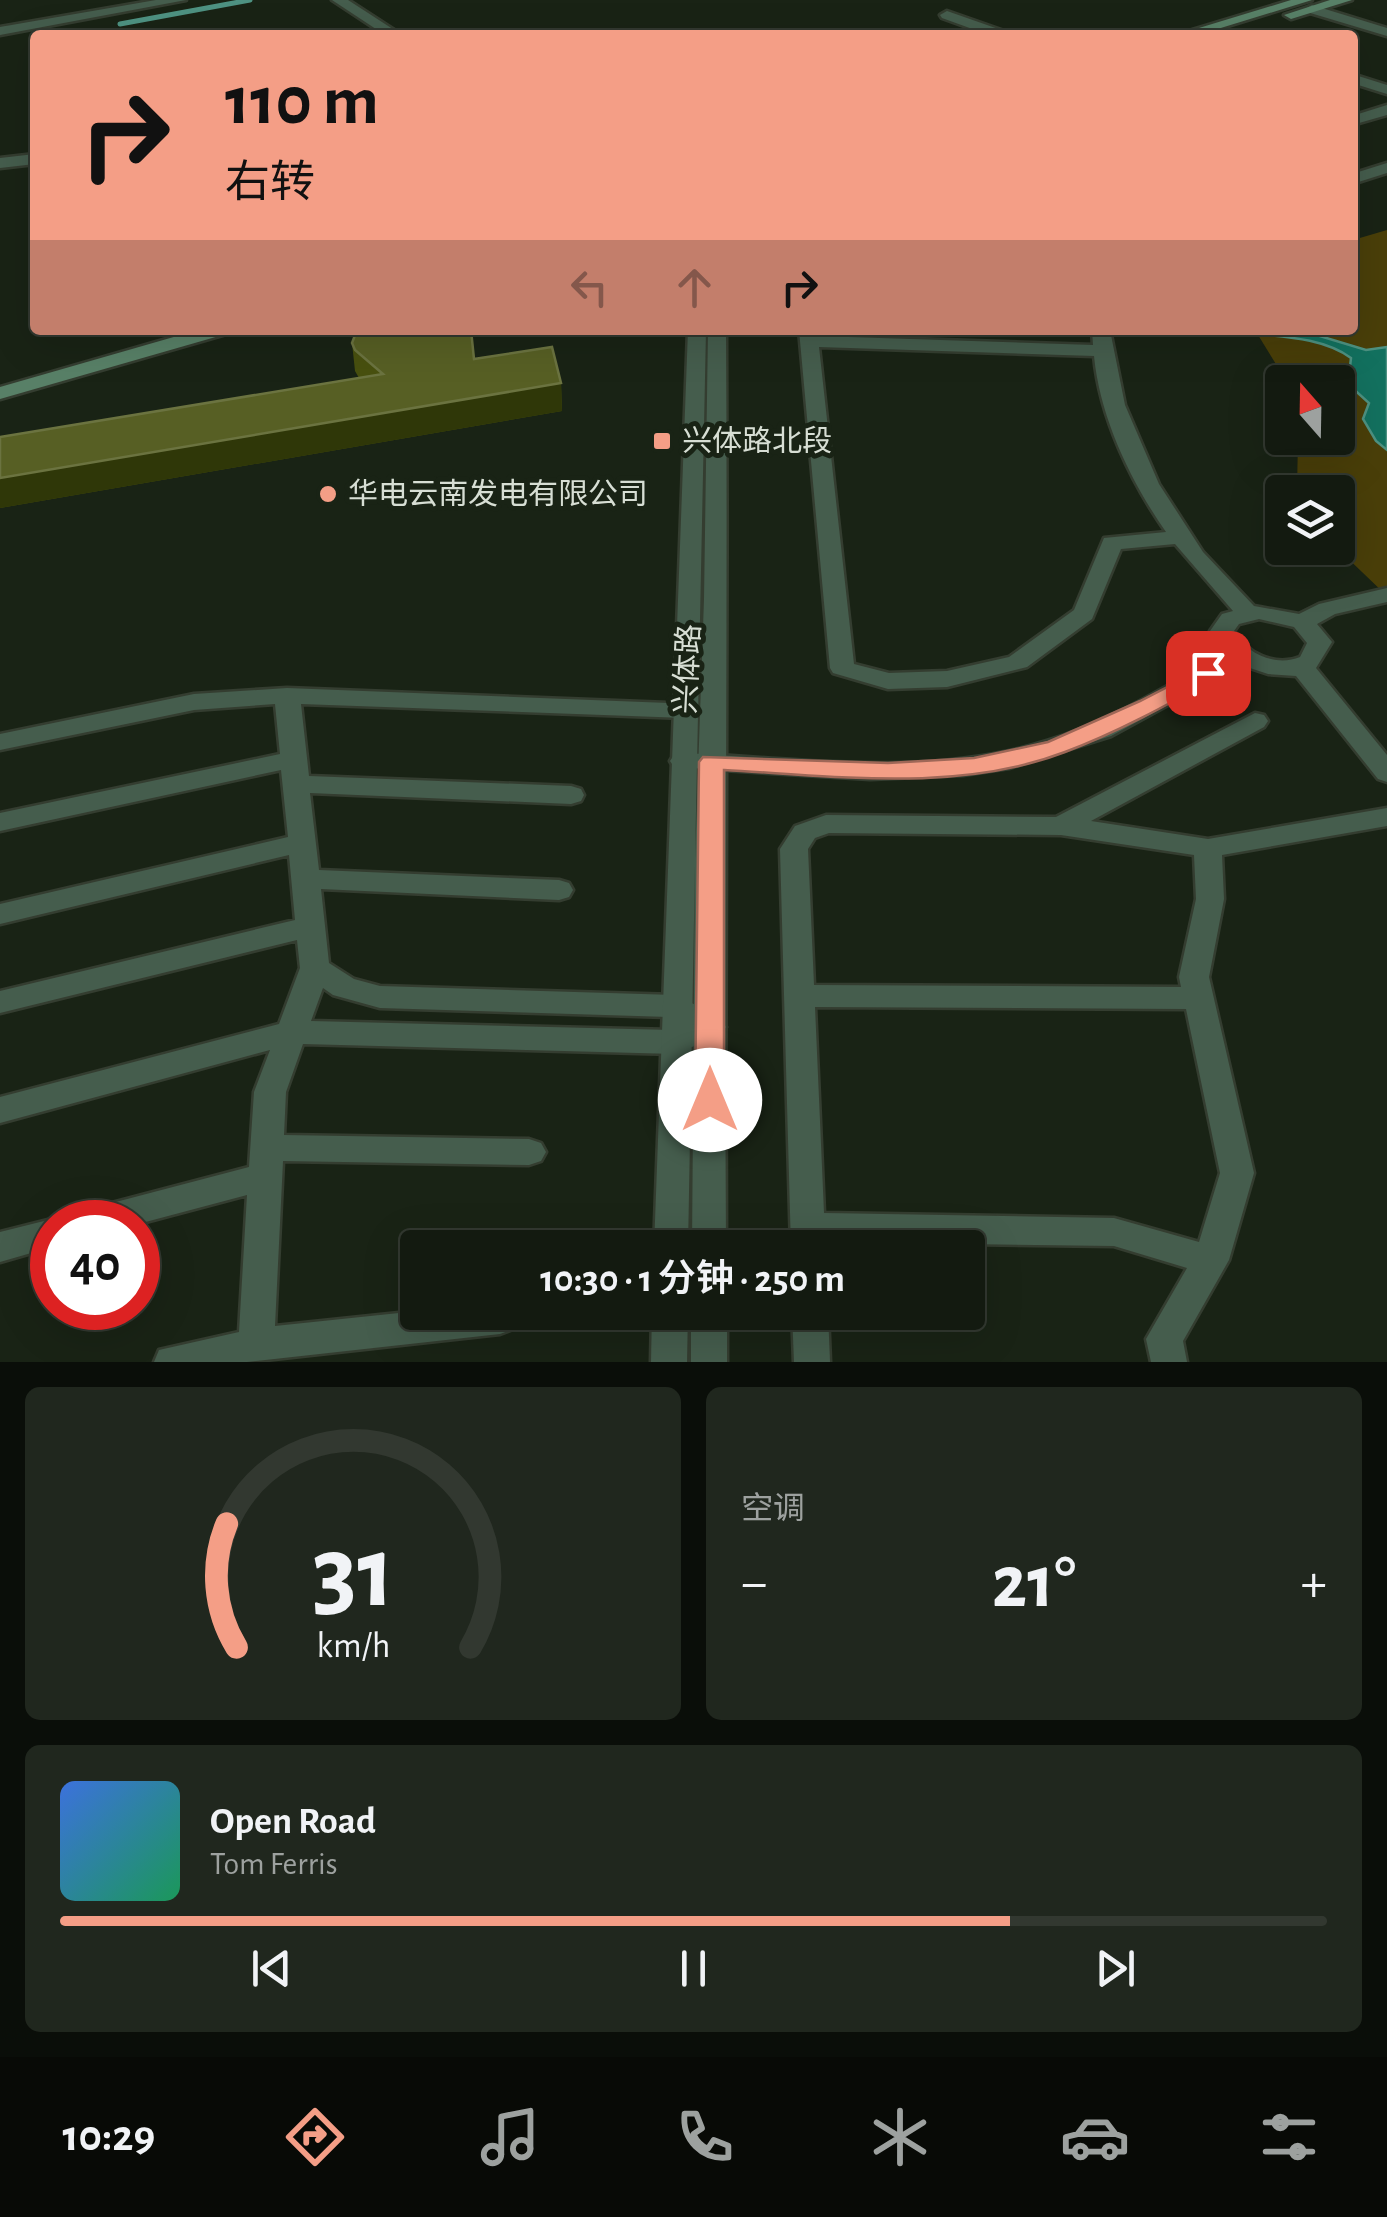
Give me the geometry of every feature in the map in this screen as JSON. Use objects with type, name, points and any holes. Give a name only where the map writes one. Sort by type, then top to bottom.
[{"type":"main road","points":[[1204,30],[1345,0]]},
{"type":"main road","points":[[1240,30],[1308,5]]},
{"type":"main road","points":[[0,377],[147,335]]},
{"type":"main road","points":[[0,393],[202,335]]},
{"type":"street","points":[[0,31],[179,0]]},
{"type":"street","points":[[340,0],[386,30]]},
{"type":"street","points":[[1308,5],[1387,32]]},
{"type":"street","points":[[965,30],[940,17],[985,30]]},
{"type":"street","points":[[1358,80],[1387,90]]},
{"type":"street","points":[[1358,119],[1387,110]]},
{"type":"street","points":[[0,163],[30,160]]},
{"type":"street","points":[[1358,177],[1387,168]]},
{"type":"street","name":"兴体路","points":[[696,335],[704,564],[685,710],[697,762],[710,1027],[709,1230]]},
{"type":"street","name":"兴体路","points":[[671,1230],[675,1006],[697,762],[717,335]]},
{"type":"street","points":[[1184,536],[1112,543],[1084,614],[1018,662],[947,678],[888,682],[842,668],[809,335],[1102,340],[1115,413],[1145,477],[1223,592],[1248,612]]},
{"type":"street","points":[[1302,622],[1327,609],[1387,594]]},
{"type":"street","points":[[1248,612],[1276,613],[1302,622],[1320,642],[1318,654],[1300,666],[1270,667],[1238,656],[1221,635],[1223,626],[1234,616],[1248,612]]},
{"type":"street","points":[[697,762],[888,771],[974,766],[1055,748],[1148,706],[1238,656]]},
{"type":"street","points":[[1300,666],[1387,773]]},
{"type":"street","points":[[256,1344],[270,1092],[315,968],[288,696]]},
{"type":"street","points":[[0,742],[194,702],[288,696],[685,710]]},
{"type":"street","points":[[1062,826],[1255,721]]},
{"type":"street","points":[[0,822],[296,771],[571,796]]},
{"type":"street","points":[[808,1230],[794,850],[805,832],[826,824],[1062,826],[1208,848],[1387,817]]},
{"type":"street","points":[[0,914],[304,842]]},
{"type":"street","points":[[1169,1362],[1164,1338],[1210,1260],[1237,1172],[1194,977],[1210,898],[1208,848]]},
{"type":"street","points":[[308,879],[560,890]]},
{"type":"street","points":[[0,1002],[312,926]]},
{"type":"street","points":[[315,968],[344,987],[380,997],[675,1006],[710,1027]]},
{"type":"street","points":[[799,996],[1199,998]]},
{"type":"street","points":[[0,1110],[292,1032],[674,1042],[710,1027]]},
{"type":"street","points":[[156,1200],[267,1162],[529,1152]]},
{"type":"street","points":[[985,1234],[1114,1232],[1210,1260]]},
{"type":"street","points":[[0,1247],[30,1239]]},
{"type":"street","points":[[172,1362],[256,1344],[400,1329]]},
{"type":"street","points":[[669,1362],[670,1330]]},
{"type":"street","points":[[709,1330],[710,1362]]},
{"type":"street","points":[[811,1330],[812,1362]]},
{"type":"shaded area","points":[[1387,230],[1387,596],[1355,565],[1355,475],[1297,475],[1298,455],[1355,455],[1355,365],[1277,365],[1258,335],[1358,335],[1358,239]]},
{"type":"water","points":[[1266,335],[1316,335],[1366,350],[1387,347],[1387,450],[1376,441],[1363,419],[1369,403],[1355,390],[1355,365],[1350,365],[1351,358],[1318,343]]},
{"type":"building","points":[[355,335],[472,335],[474,359],[552,347],[561,383],[0,478],[0,437],[383,374],[352,343]]},
{"type":"waterway","points":[[120,24],[250,0]]},
{"type":"place","name":"兴体路北段","points":[[662,441]]},
{"type":"place","name":"华电云南发电有限公司","points":[[328,494]]},
{"type":"route","points":[[710,1100],[712,762],[888,771],[974,766],[1055,748],[1148,706],[1208,673]]}]
